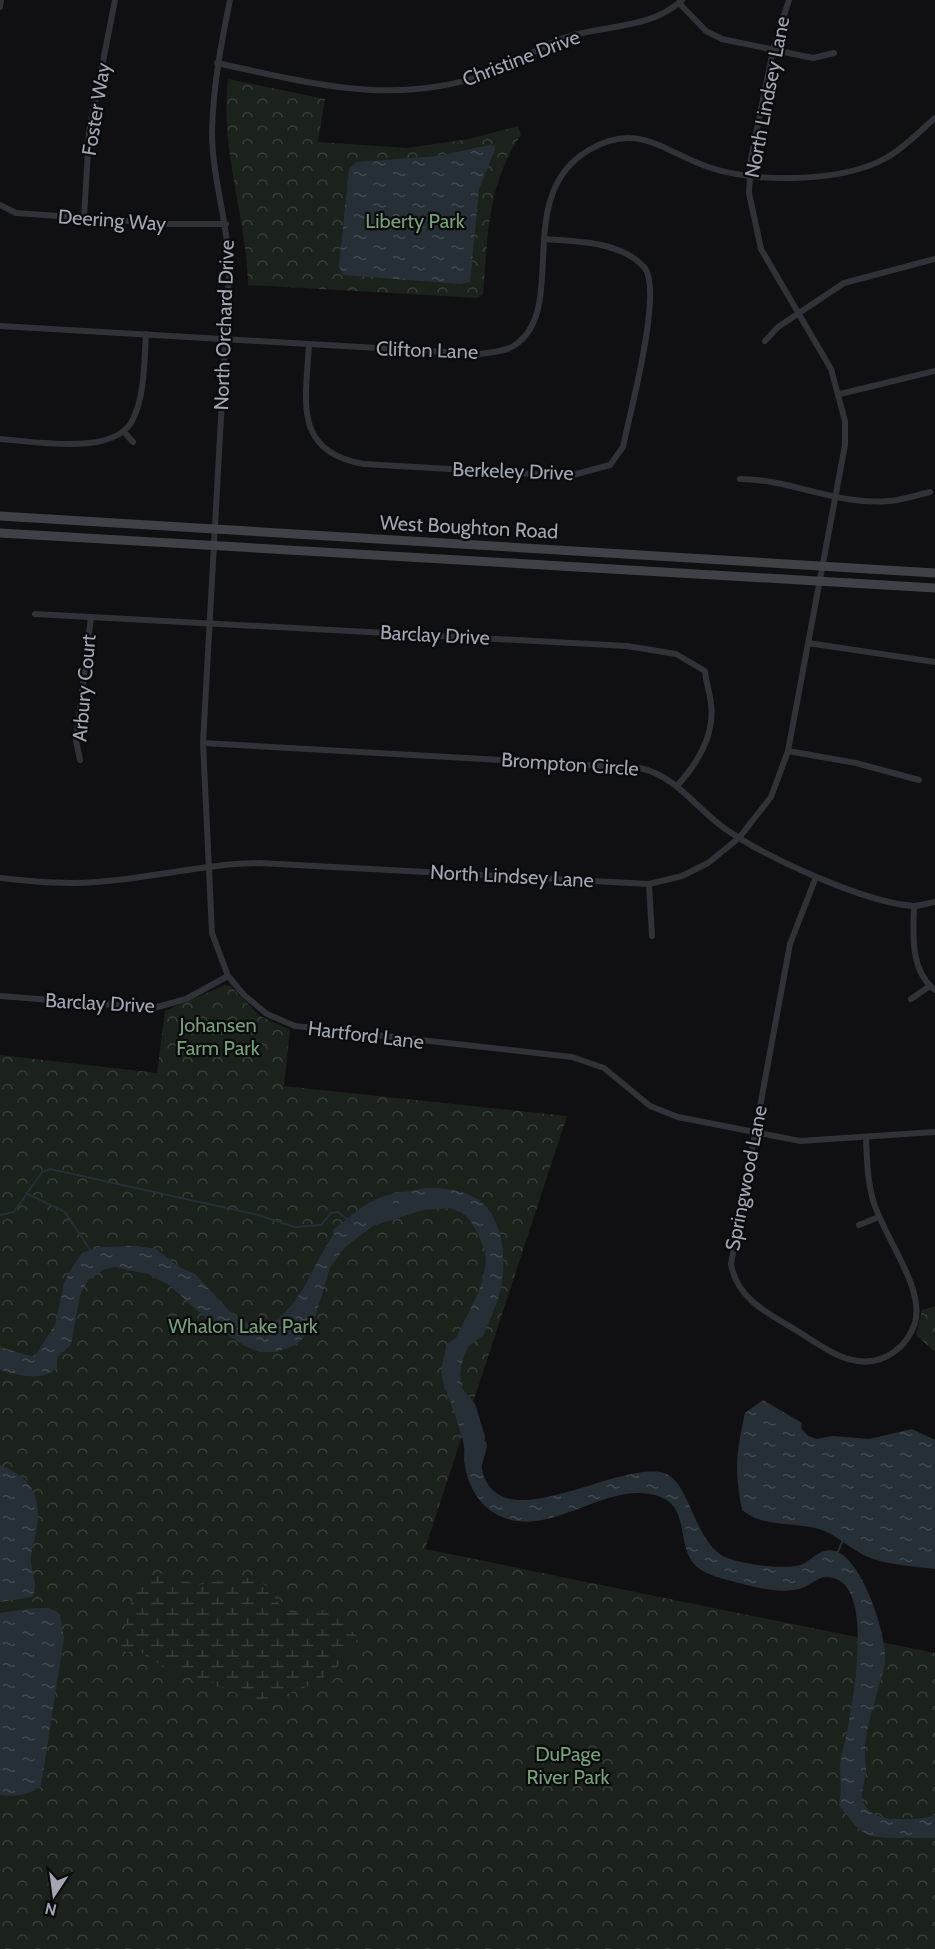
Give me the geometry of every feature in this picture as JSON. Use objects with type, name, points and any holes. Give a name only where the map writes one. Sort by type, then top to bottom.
[{"type":"main road","name":"West Boughton Road","points":[[0,516],[935,573]]},
{"type":"main road","name":"West Boughton Road","points":[[0,533],[935,588]]},
{"type":"street","points":[[0,7],[1,0]]},
{"type":"street","name":"Foster Way","points":[[84,219],[89,133],[115,0]]},
{"type":"street","name":"North Orchard Drive","points":[[215,545],[229,273],[226,224],[212,133],[217,63],[230,0]]},
{"type":"street","name":"North Lindsey Lane","points":[[0,878],[63,883],[96,882],[211,866],[275,863],[649,884],[682,876],[716,857],[739,838],[771,797],[788,751],[845,445],[845,421],[840,394],[821,347],[760,249],[754,229],[749,175],[773,50],[789,0]]},
{"type":"street","points":[[681,1],[706,31],[722,39],[813,58],[834,53]]},
{"type":"street","name":"Christine Drive","points":[[217,63],[346,90],[399,92],[429,89],[489,74],[562,39],[636,24],[657,16],[681,1]]},
{"type":"street","name":"Clifton Lane","points":[[0,326],[480,354],[516,345],[531,326],[540,302],[548,207],[557,182],[576,160],[608,142],[629,139],[652,141],[707,166],[749,175],[808,178],[879,162],[896,152],[935,118]]},
{"type":"street","name":"Deering Way","points":[[0,205],[16,213],[84,219],[171,224],[226,224]]},
{"type":"street","name":"Berkeley Drive","points":[[309,344],[307,412],[309,428],[318,444],[343,459],[364,464],[569,476],[610,465],[622,447],[651,310],[651,286],[646,269],[629,256],[600,244],[545,238]]},
{"type":"street","points":[[765,341],[778,327],[798,312],[851,280],[935,259]]},
{"type":"street","points":[[0,439],[84,444],[112,439],[124,432],[134,418],[142,386],[146,334]]},
{"type":"street","points":[[840,394],[935,371]]},
{"type":"street","points":[[124,432],[133,442]]},
{"type":"street","points":[[740,479],[768,481],[837,495],[888,501],[930,492]]},
{"type":"street","name":"Hartford Lane","points":[[215,545],[203,743],[211,866],[212,933],[228,976],[253,1005],[295,1026],[572,1057],[604,1068],[636,1096],[662,1113],[800,1141],[935,1132]]},
{"type":"street","name":"Barclay Drive","points":[[36,614],[627,646],[676,654],[705,671],[711,713],[707,738],[699,758],[677,786]]},
{"type":"street","name":"Arbury Court","points":[[80,760],[76,741],[91,617]]},
{"type":"street","points":[[808,643],[935,662]]},
{"type":"street","name":"Brompton Circle","points":[[203,743],[624,766],[654,771],[677,786],[711,818],[739,838],[816,877],[865,895],[914,906],[935,902]]},
{"type":"street","points":[[788,751],[856,763],[919,780]]},
{"type":"street","name":"Springwood Lane","points":[[816,877],[790,944],[730,1264],[736,1284],[748,1299],[838,1356],[859,1362],[880,1360],[898,1349],[910,1335],[916,1316],[913,1289],[879,1217],[869,1183],[866,1137]]},
{"type":"street","points":[[649,884],[652,936]]},
{"type":"street","points":[[911,999],[932,988],[914,949],[914,906]]},
{"type":"street","name":"Barclay Drive","points":[[0,996],[154,1008],[186,999],[228,976]]},
{"type":"street","points":[[859,1225],[879,1217]]},
{"type":"green space","name":"Liberty Park","points":[[228,79],[325,99],[318,142],[407,148],[469,139],[518,126],[521,135],[501,172],[495,192],[488,232],[483,294],[478,298],[248,285],[243,233],[227,131]]},
{"type":"green space","name":"Whalon Lake Park","points":[[225,985],[230,986],[260,1016],[290,1030],[284,1086],[567,1116],[425,1549],[935,1653],[935,1949],[0,1949],[0,1055],[157,1073],[165,1011]]},
{"type":"green space","points":[[935,1306],[935,1352],[916,1335],[922,1310]]},
{"type":"green space","points":[[164,1573],[197,1585],[243,1577],[257,1579],[268,1587],[282,1609],[293,1613],[323,1610],[336,1617],[358,1637],[349,1653],[337,1667],[320,1680],[277,1697],[256,1699],[245,1697],[216,1686],[213,1682],[164,1668],[142,1653],[133,1650],[127,1653],[117,1643],[122,1639],[137,1582]]},
{"type":"water","points":[[490,145],[495,146],[495,150],[479,189],[470,282],[461,284],[343,275],[339,266],[349,169],[356,162],[438,156]]},
{"type":"water","points":[[424,1188],[458,1191],[477,1199],[495,1221],[500,1235],[503,1267],[499,1297],[490,1317],[465,1354],[460,1376],[478,1437],[475,1440],[480,1446],[485,1479],[500,1496],[523,1500],[551,1496],[641,1472],[664,1473],[673,1478],[680,1487],[705,1537],[723,1556],[751,1564],[775,1567],[803,1564],[826,1550],[835,1551],[845,1557],[855,1568],[871,1600],[878,1618],[885,1650],[885,1662],[866,1740],[863,1801],[869,1811],[884,1818],[910,1819],[935,1815],[935,1838],[888,1838],[864,1833],[839,1805],[841,1760],[858,1651],[853,1600],[843,1583],[824,1577],[802,1588],[786,1591],[760,1588],[705,1572],[697,1567],[689,1557],[676,1511],[669,1502],[657,1496],[639,1493],[621,1495],[548,1519],[530,1522],[512,1520],[494,1513],[477,1497],[467,1475],[463,1440],[447,1395],[450,1385],[452,1350],[476,1297],[485,1270],[482,1243],[470,1220],[462,1213],[443,1206],[437,1201],[389,1214],[345,1247],[330,1268],[311,1330],[296,1345],[276,1352],[260,1352],[245,1346],[217,1328],[169,1285],[148,1274],[115,1267],[105,1269],[88,1280],[80,1295],[71,1345],[57,1357],[57,1367],[45,1375],[38,1376],[0,1370],[0,1347],[34,1357],[55,1325],[64,1283],[82,1253],[98,1247],[137,1246],[156,1249],[181,1268],[195,1274],[235,1317],[260,1329],[286,1312],[295,1301],[333,1235],[333,1230],[360,1209],[383,1196]]},
{"type":"water","points":[[763,1400],[802,1423],[801,1428],[808,1436],[817,1439],[832,1436],[869,1439],[912,1429],[935,1440],[935,1569],[879,1561],[862,1554],[822,1530],[761,1520],[742,1510],[737,1472],[742,1428],[745,1413]]},
{"type":"water","points":[[0,1465],[12,1470],[28,1483],[36,1500],[38,1521],[31,1559],[35,1584],[32,1597],[0,1602]]},
{"type":"water","points":[[49,1608],[60,1614],[64,1638],[41,1786],[22,1795],[0,1795],[0,1613]]},
{"type":"waterway","points":[[0,1215],[14,1212],[42,1172],[50,1169],[258,1215],[295,1227],[321,1225],[331,1213],[338,1212],[347,1219]]},
{"type":"waterway","points":[[26,1193],[65,1212],[91,1251]]},
{"type":"waterway","points":[[375,1218],[422,1203],[454,1201]]},
{"type":"waterway","points":[[475,1464],[480,1446],[474,1440],[478,1437],[469,1408],[451,1386],[448,1371],[453,1348],[478,1331],[486,1311]]},
{"type":"waterway","points":[[837,1554],[842,1542]]},
{"type":"park label","name":"Johansen Farm Park","points":[[218,1036]]},
{"type":"park label","name":"DuPage River Park","points":[[568,1766]]}]
